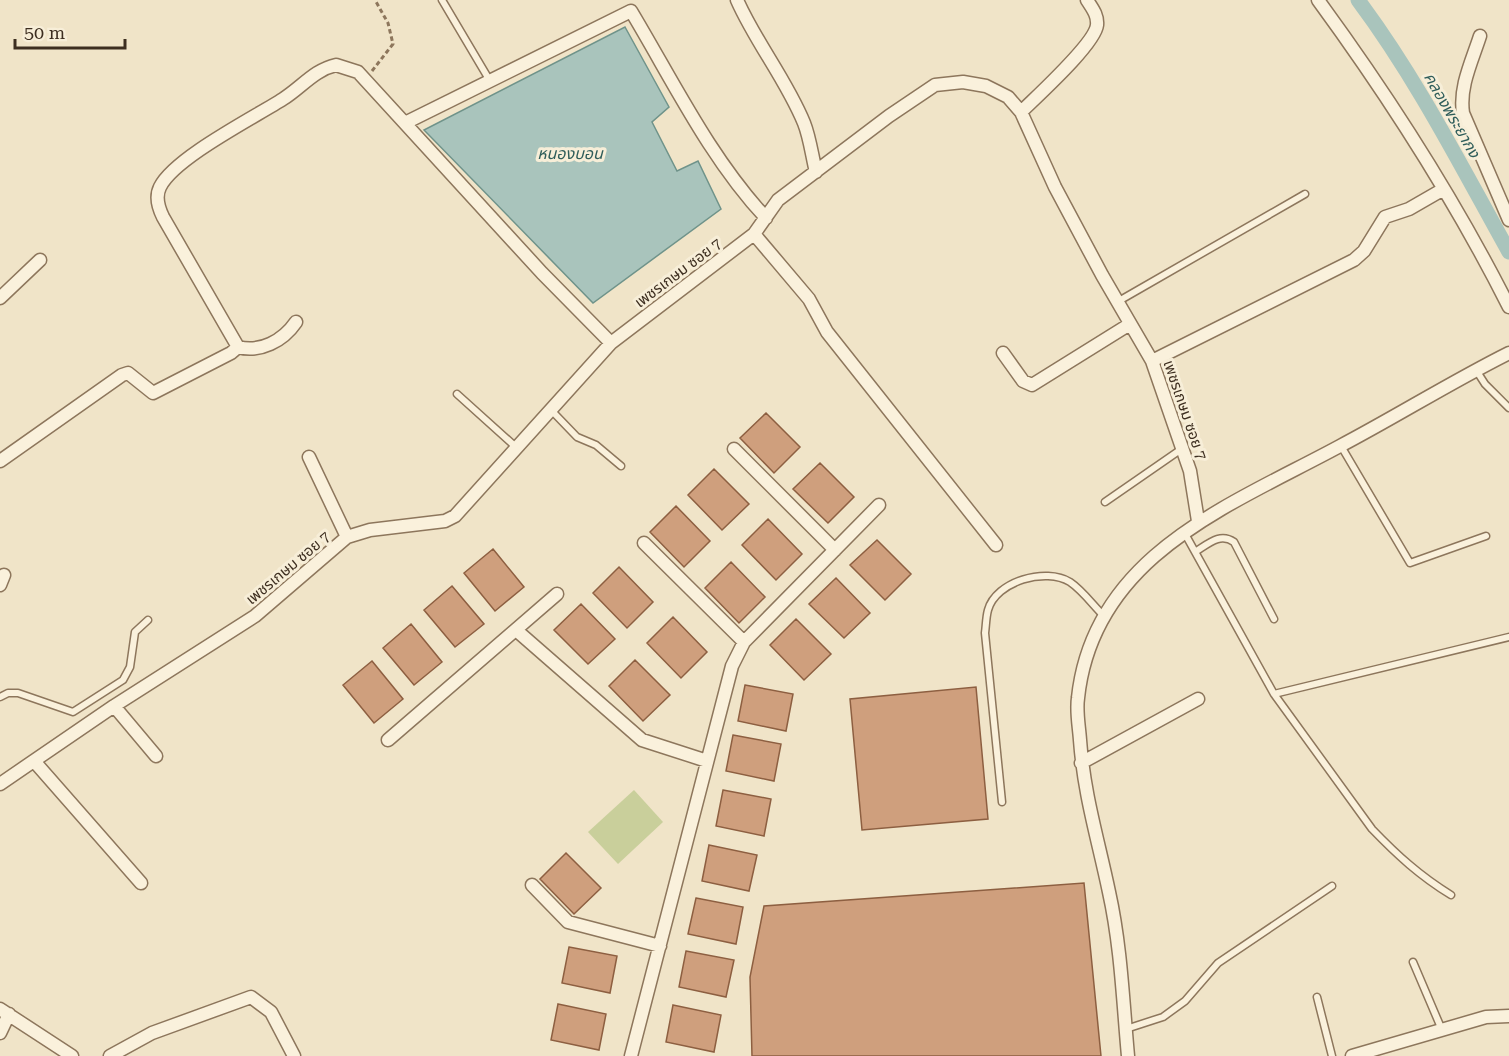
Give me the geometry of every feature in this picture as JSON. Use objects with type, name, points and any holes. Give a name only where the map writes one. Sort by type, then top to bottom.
[{"type":"street","points":[[737,0],[751,30],[780,75],[804,124],[816,172]]},
{"type":"street","points":[[1021,112],[1088,43],[1097,26],[1095,11],[1087,0]]},
{"type":"street","points":[[1317,0],[1377,82],[1509,307]]},
{"type":"street","points":[[405,123],[490,82],[630,6],[711,146],[742,193],[766,218]]},
{"type":"street","points":[[1480,36],[1461,101],[1478,151],[1509,220]]},
{"type":"street","points":[[296,322],[288,334],[265,346],[249,350],[238,347],[159,209],[158,195],[161,185],[199,152],[247,118],[284,98],[325,68],[336,65],[348,68],[365,79],[542,273],[611,343]]},
{"type":"street","name":"เพชรเกษม ซอย 7","points":[[0,784],[114,706],[255,616],[347,537],[370,530],[445,521],[465,506],[611,343],[754,234],[778,201],[889,116],[935,85],[963,82],[986,86],[1008,97],[1021,112],[1055,186],[1117,302],[1152,361],[1190,471],[1198,521]]},
{"type":"street","points":[[1152,361],[1354,260],[1385,217],[1409,209],[1442,190]]},
{"type":"street","points":[[754,234],[810,299],[827,332],[996,545]]},
{"type":"street","points":[[0,298],[40,260]]},
{"type":"street","points":[[1002,353],[1023,381],[1032,385],[1130,324]]},
{"type":"street","points":[[0,461],[122,375],[128,373],[153,393],[238,347]]},
{"type":"street","points":[[1128,1056],[1110,894],[1084,788],[1081,763],[1078,699],[1084,666],[1103,615],[1139,571],[1198,521],[1341,446],[1476,369],[1509,353]]},
{"type":"street","points":[[734,449],[835,550]]},
{"type":"street","points":[[309,457],[347,537]]},
{"type":"street","points":[[632,1056],[732,666],[744,642],[879,505]]},
{"type":"street","points":[[644,543],[744,642]]},
{"type":"street","points":[[388,740],[557,594]]},
{"type":"street","points":[[516,630],[642,741],[707,761]]},
{"type":"street","points":[[1081,763],[1198,699]]},
{"type":"street","points":[[114,706],[156,756]]},
{"type":"street","points":[[34,761],[141,883]]},
{"type":"street","points":[[532,885],[568,922],[660,946]]},
{"type":"street","points":[[110,1056],[152,1033],[251,997],[272,1012],[294,1056]]},
{"type":"street","points":[[0,1033],[4,1012],[72,1056]]},
{"type":"street","points":[[1352,1056],[1486,1017],[1509,1016]]},
{"type":"lane","points":[[442,0],[490,82]]},
{"type":"lane","points":[[1117,302],[1305,194]]},
{"type":"lane","points":[[1476,369],[1485,384],[1509,408]]},
{"type":"lane","points":[[457,394],[517,448]]},
{"type":"lane","points":[[551,410],[577,437],[596,445],[621,466]]},
{"type":"lane","points":[[1341,446],[1410,563],[1486,536]]},
{"type":"lane","points":[[1105,502],[1183,448]]},
{"type":"lane","points":[[1184,531],[1274,694],[1372,829],[1390,849],[1423,878],[1450,895]]},
{"type":"lane","points":[[1195,552],[1219,538],[1228,538],[1234,542],[1274,619]]},
{"type":"lane","points":[[1002,802],[985,633],[988,609],[998,594],[1007,588],[1044,575],[1070,582],[1103,615]]},
{"type":"lane","points":[[0,697],[8,693],[18,693],[73,711],[123,680],[130,667],[135,632],[148,620]]},
{"type":"lane","points":[[1274,694],[1509,637]]},
{"type":"lane","points":[[1126,1029],[1163,1017],[1185,1001],[1218,963],[1332,886]]},
{"type":"lane","points":[[1413,962],[1442,1030]]},
{"type":"lane","points":[[1317,997],[1332,1056]]},
{"type":"path","points":[[365,79],[393,44],[388,23],[375,0]]},
{"type":"green space","points":[[634,790],[663,822],[618,864],[588,832]]},
{"type":"water","name":"หนองบอน","points":[[625,27],[669,107],[652,122],[677,171],[698,161],[721,209],[593,303],[424,130]]},
{"type":"building","points":[[766,413],[800,447],[774,473],[740,438]]},
{"type":"building","points":[[820,463],[854,497],[828,523],[793,489]]},
{"type":"building","points":[[714,469],[749,504],[722,530],[688,495]]},
{"type":"building","points":[[676,506],[710,541],[684,567],[650,532]]},
{"type":"building","points":[[768,519],[802,554],[776,580],[742,545]]},
{"type":"building","points":[[877,540],[911,574],[885,600],[850,565]]},
{"type":"building","points":[[493,549],[524,587],[495,611],[464,573]]},
{"type":"building","points":[[731,562],[765,597],[739,623],[705,588]]},
{"type":"building","points":[[619,567],[653,602],[627,628],[593,593]]},
{"type":"building","points":[[836,578],[870,613],[844,638],[809,604]]},
{"type":"building","points":[[452,586],[484,624],[455,647],[424,610]]},
{"type":"building","points":[[581,604],[615,639],[588,664],[554,630]]},
{"type":"building","points":[[673,617],[707,652],[681,678],[647,643]]},
{"type":"building","points":[[796,619],[831,654],[804,680],[770,645]]},
{"type":"building","points":[[411,624],[442,662],[414,685],[383,648]]},
{"type":"building","points":[[635,660],[670,695],[643,721],[609,686]]},
{"type":"building","points":[[372,661],[403,699],[374,723],[343,685]]},
{"type":"building","points":[[745,685],[793,694],[786,731],[738,721]]},
{"type":"building","points":[[976,687],[988,819],[862,830],[850,699]]},
{"type":"building","points":[[733,735],[781,744],[774,781],[726,771]]},
{"type":"building","points":[[723,790],[771,799],[764,836],[716,826]]},
{"type":"building","points":[[709,845],[757,855],[749,891],[702,881]]},
{"type":"building","points":[[566,853],[601,888],[574,914],[540,879]]},
{"type":"building","points":[[1084,883],[1101,1056],[752,1056],[750,977],[764,906]]},
{"type":"building","points":[[696,898],[743,907],[736,944],[688,934]]},
{"type":"building","points":[[569,947],[617,956],[610,993],[562,983]]},
{"type":"building","points":[[686,951],[734,960],[726,997],[679,987]]},
{"type":"building","points":[[558,1004],[606,1014],[599,1050],[551,1040]]},
{"type":"building","points":[[673,1005],[721,1015],[714,1052],[666,1042]]},
{"type":"waterway","name":"คลองพระยากง","points":[[1358,0],[1419,92],[1509,252]]}]
